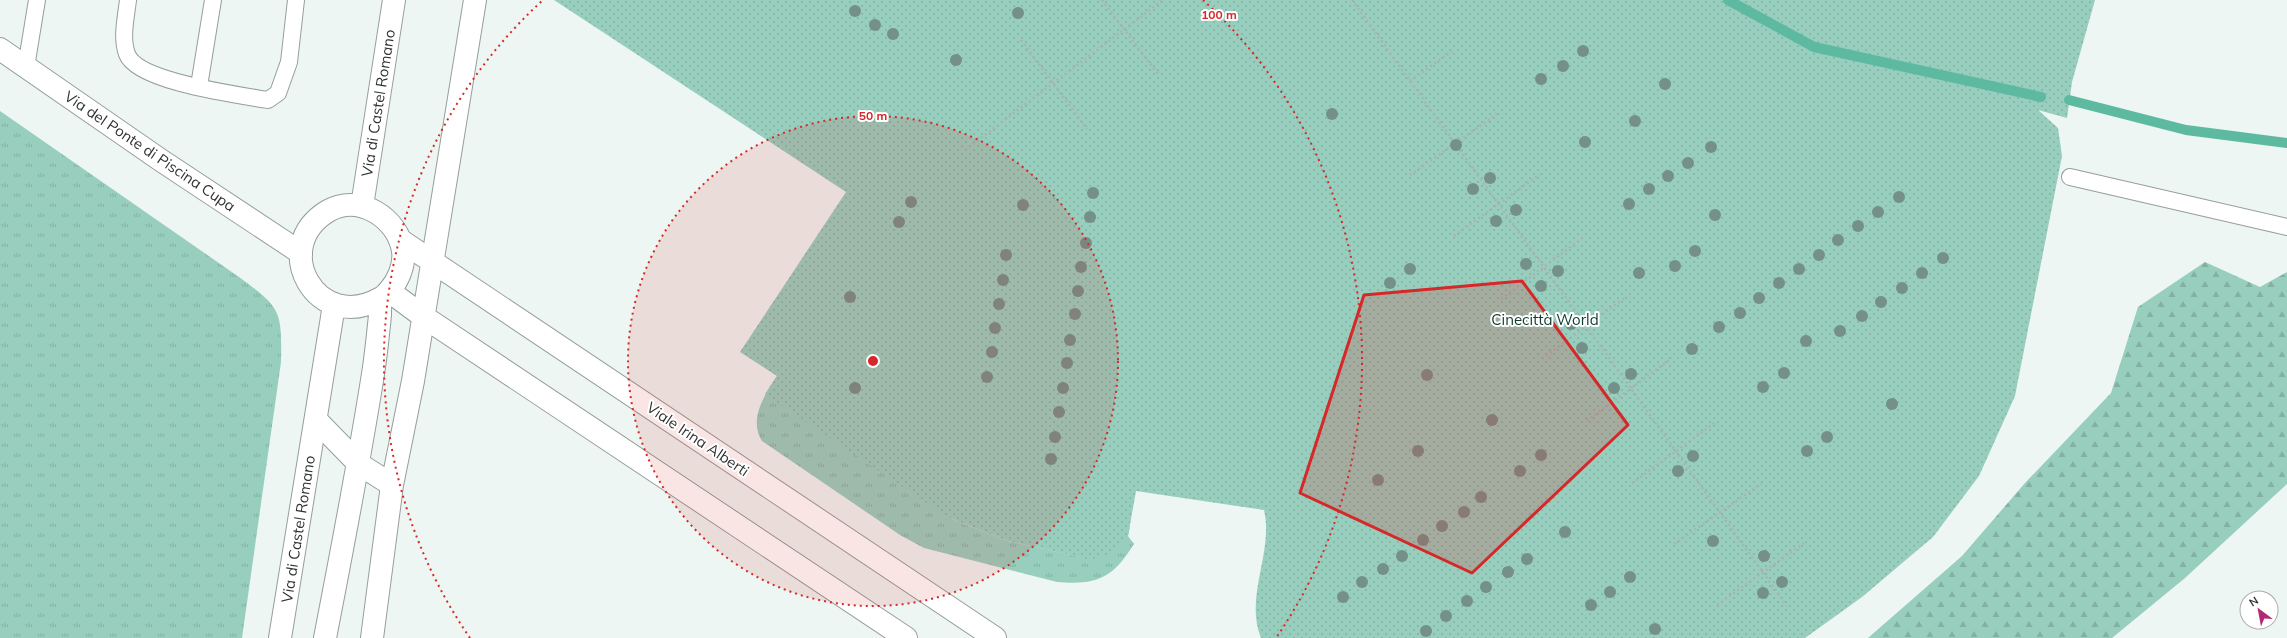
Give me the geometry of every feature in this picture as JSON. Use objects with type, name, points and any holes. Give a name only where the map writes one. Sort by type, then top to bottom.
[{"type":"street","name":"Via di Castel Romano","points":[[362,206],[394,0]]},
{"type":"street","points":[[372,638],[392,485],[424,317],[475,0]]},
{"type":"street","name":"Via del Ponte di Piscina Cupa","points":[[0,49],[162,161],[301,252]]},
{"type":"street","points":[[345,206],[362,206],[379,213],[392,224],[400,240],[403,253],[402,267],[397,280],[385,295],[370,304],[358,307],[334,305],[315,293],[303,274],[301,252],[305,236],[315,221],[328,211],[345,206]]},
{"type":"street","name":"Viale Irina Alberti","points":[[400,240],[995,638]]},
{"type":"street","points":[[385,295],[424,317],[906,638]]},
{"type":"street","points":[[325,638],[359,464],[385,295]]},
{"type":"street","name":"Via di Castel Romano","points":[[280,638],[334,305]]},
{"type":"street","points":[[316,420],[359,464],[392,485]]},
{"type":"lane","points":[[26,67],[37,0]]},
{"type":"lane","points":[[128,0],[124,31],[127,55],[143,71],[164,80],[268,100],[278,93],[289,62],[296,0]]},
{"type":"lane","points":[[199,86],[212,0]]},
{"type":"lane","points":[[2070,177],[2287,227]]},
{"type":"path","points":[[1102,0],[1158,74]]},
{"type":"path","points":[[964,150],[1164,0]]},
{"type":"path","points":[[1352,0],[1787,606]]},
{"type":"path","points":[[1021,40],[1087,129]]},
{"type":"path","points":[[1410,81],[1452,51]]},
{"type":"path","points":[[1410,175],[1497,114]]},
{"type":"path","points":[[1454,236],[1540,174]]},
{"type":"path","points":[[1501,299],[1585,236]]},
{"type":"path","points":[[1542,359],[1627,296]]},
{"type":"path","points":[[1587,421],[1672,358]]},
{"type":"path","points":[[1632,483],[1716,422]]},
{"type":"path","points":[[1674,544],[1762,484]]},
{"type":"path","points":[[1718,605],[1804,543]]},
{"type":"highlighted area","points":[[1522,281],[1628,425],[1472,573],[1300,493],[1364,295]]},
{"type":"green space","name":"Cinecittà World","points":[[554,0],[2095,0],[2072,82],[2067,118],[2038,110],[2058,128],[2062,156],[2015,396],[1979,476],[1933,537],[1862,597],[1805,638],[1261,638],[1257,622],[1256,606],[1257,590],[1265,542],[1266,526],[1264,510],[1136,491],[1128,536],[1119,548],[1100,558],[1088,559],[1008,541],[949,518],[765,394],[777,376],[740,352],[846,192]]},
{"type":"green space","points":[[0,111],[253,287],[271,304],[276,312],[281,331],[281,362],[242,638],[0,638]]},
{"type":"green space","points":[[2205,262],[2260,287],[2287,272],[2287,484],[2185,578],[2112,638],[1868,638],[1962,556],[2025,483],[2111,393],[2138,307]]},
{"type":"green space","points":[[777,376],[949,518],[1008,541],[1080,557],[1130,527],[1128,536],[1134,544],[1126,556],[1111,572],[1093,581],[1071,583],[1057,582],[924,548],[900,535],[762,441],[758,433],[757,416],[763,399]]},
{"type":"waterway","points":[[1728,0],[1814,47],[2041,97]]},
{"type":"waterway","points":[[2069,100],[2186,130],[2287,143]]}]
